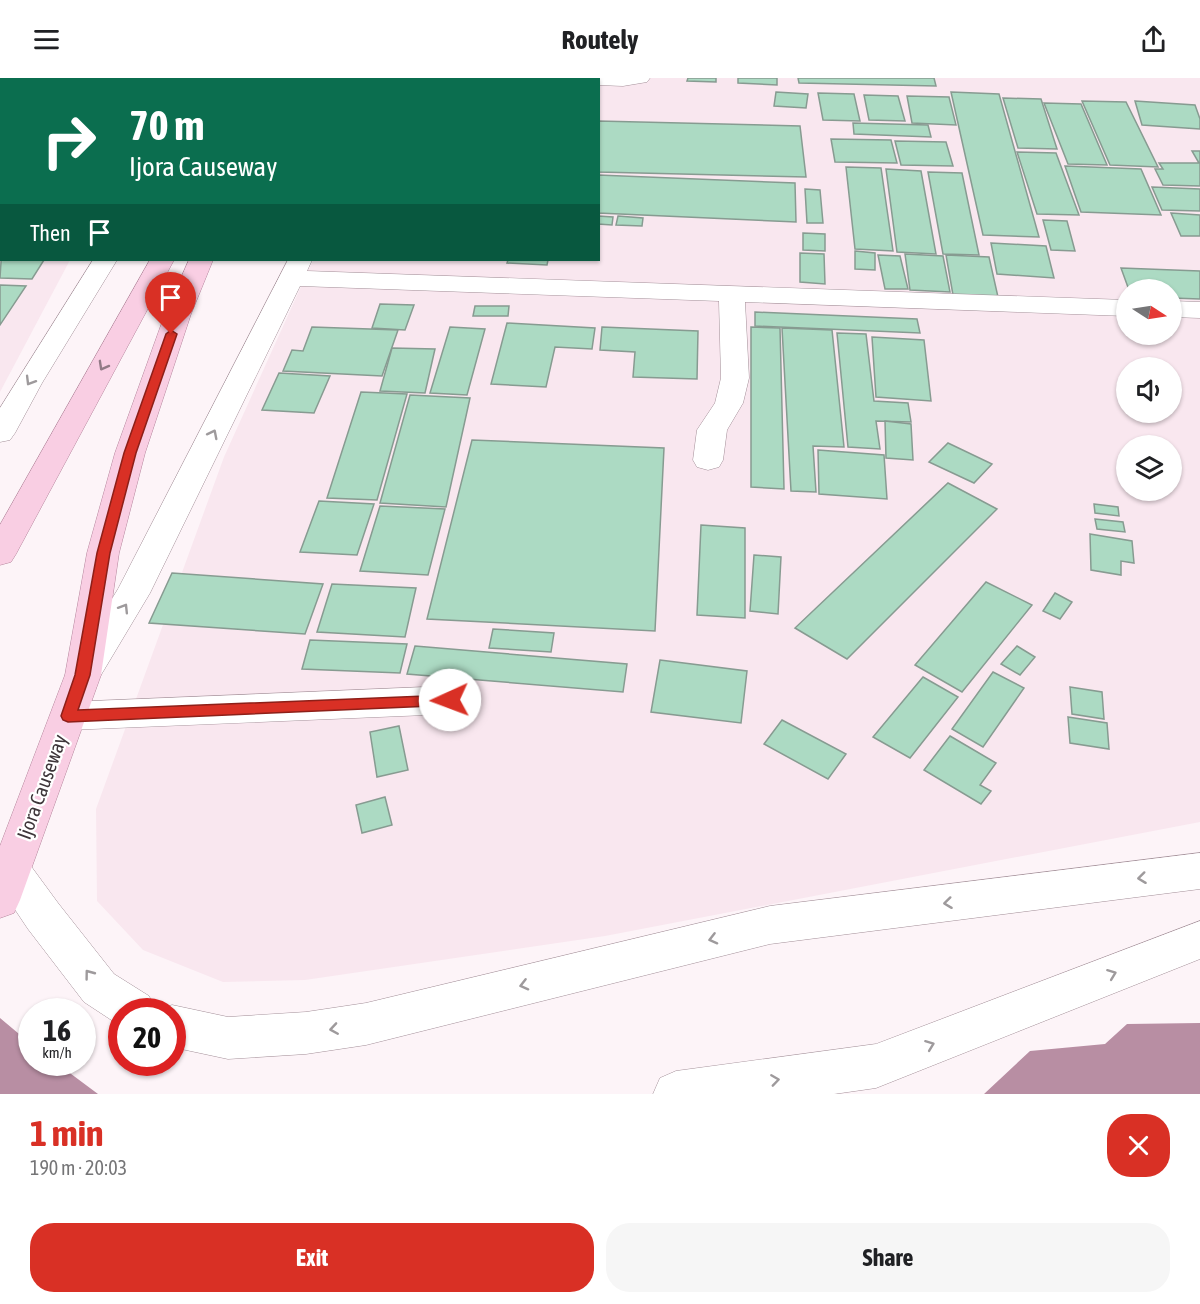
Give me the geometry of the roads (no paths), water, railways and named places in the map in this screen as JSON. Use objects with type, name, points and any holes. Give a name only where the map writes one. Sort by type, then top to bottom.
[{"type":"main road","points":[[120,336],[127,289],[141,261]]},
{"type":"main road","points":[[0,554],[161,261]]},
{"type":"main road","name":"Ijora Causeway","points":[[6,885],[83,675],[103,553],[130,453],[178,314],[201,261]]},
{"type":"street","points":[[600,79],[640,78]]},
{"type":"street","points":[[0,433],[104,261]]},
{"type":"street","points":[[83,675],[133,593],[295,269],[732,294],[1116,308]]},
{"type":"street","points":[[708,460],[712,430],[729,403],[735,378],[732,294]]},
{"type":"street","points":[[1182,309],[1200,310]]},
{"type":"street","points":[[68,716],[450,700]]},
{"type":"street","points":[[186,1029],[228,1038],[306,1033],[366,1024],[770,925],[1200,871]]},
{"type":"street","points":[[6,885],[43,916],[99,988],[114,998]]},
{"type":"street","points":[[676,1094],[876,1066],[1200,940]]}]
